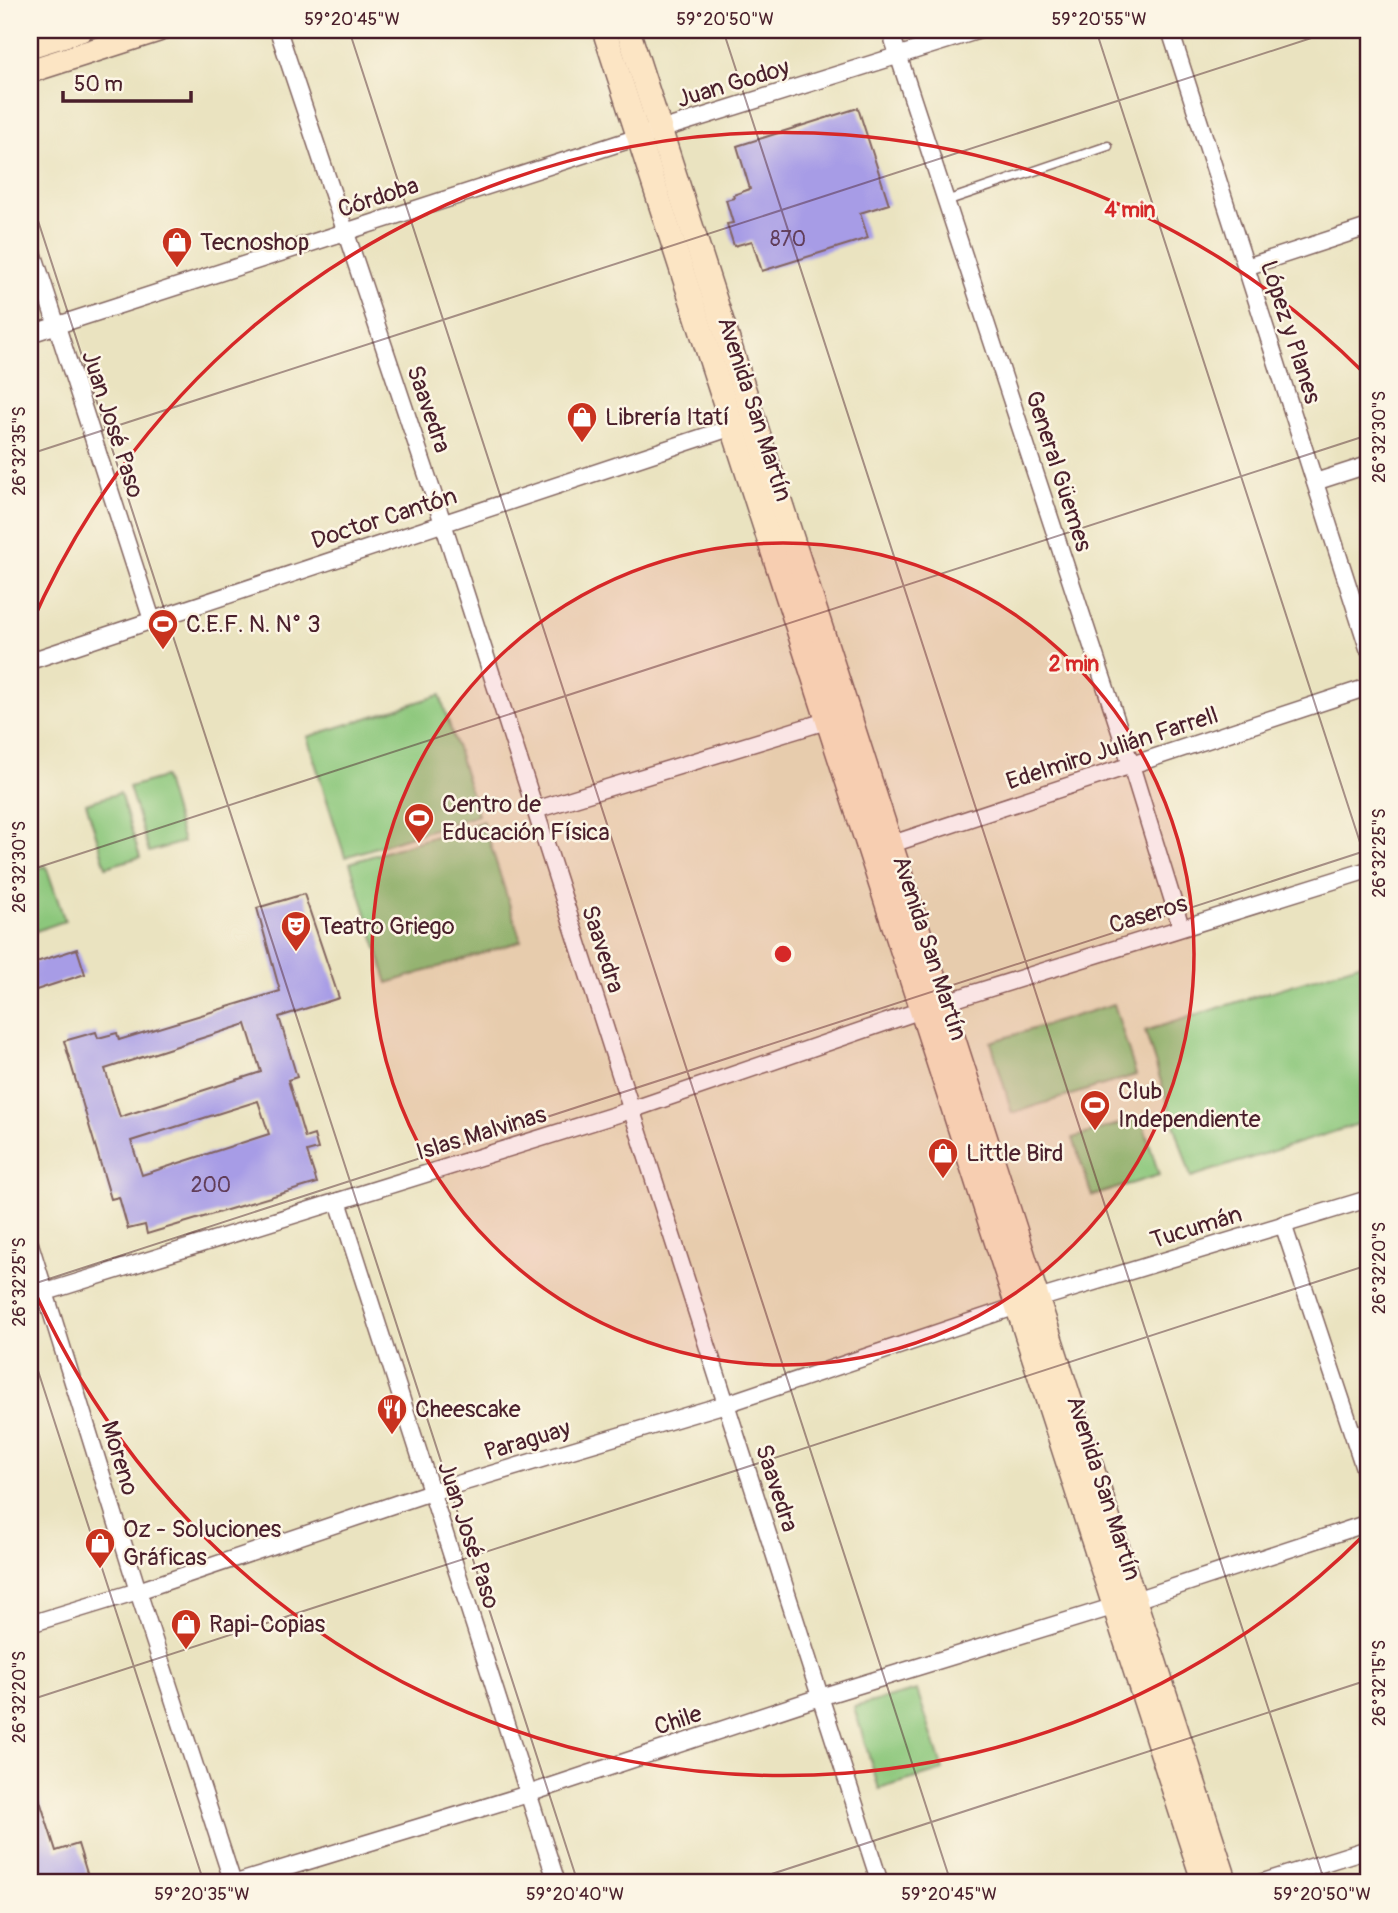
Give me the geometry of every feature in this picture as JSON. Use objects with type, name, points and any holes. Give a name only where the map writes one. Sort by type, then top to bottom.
[{"type":"main road","points":[[30,46],[81,30]]},
{"type":"main road","points":[[30,71],[158,30]]},
{"type":"main road","name":"Avenida San Martín","points":[[604,30],[650,134],[1125,1603],[1226,1883]]},
{"type":"main road","name":"Avenida San Martín","points":[[628,30],[650,134]]},
{"type":"main road","name":"Avenida San Martín","points":[[1125,1603],[1204,1883]]},
{"type":"street","name":"Saavedra","points":[[278,30],[443,523],[880,1883]]},
{"type":"street","name":"General Güemes","points":[[890,30],[1131,765],[1181,927]]},
{"type":"street","name":"Juan Godoy","points":[[650,134],[980,30]]},
{"type":"street","name":"López y Planes","points":[[1170,30],[1368,648]]},
{"type":"street","name":"Córdoba","points":[[30,334],[650,134]]},
{"type":"street","points":[[1246,267],[1368,227]]},
{"type":"street","name":"Juan José Paso","points":[[30,243],[152,620]]},
{"type":"street","name":"Doctor Cantón","points":[[30,661],[744,424]]},
{"type":"street","points":[[1315,482],[1368,465]]},
{"type":"street","name":"Edelmiro Julián Farrell","points":[[881,848],[1368,687]]},
{"type":"street","points":[[535,810],[839,717]]},
{"type":"street","name":"Caseros","points":[[932,1006],[1368,870]]},
{"type":"street","name":"Islas Malvinas","points":[[37,1294],[632,1110],[932,1006]]},
{"type":"street","name":"Tucumán","points":[[1028,1302],[1368,1199]]},
{"type":"street","name":"Juan José Paso","points":[[338,1201],[557,1883]]},
{"type":"street","points":[[1283,1224],[1368,1480]]},
{"type":"street","name":"Moreno","points":[[30,1244],[37,1294],[234,1883]]},
{"type":"street","name":"Paraguay","points":[[30,1624],[138,1591],[431,1492],[726,1404],[1028,1302]]},
{"type":"street","name":"Chile","points":[[234,1883],[528,1794],[820,1696],[1125,1603],[1368,1522]]},
{"type":"street","points":[[1260,1883],[1368,1849]]},
{"type":"lane","points":[[946,201],[1108,145]]},
{"type":"green space","points":[[440,695],[478,815],[345,857],[307,737]]},
{"type":"green space","points":[[164,777],[183,842],[149,852],[129,787]]},
{"type":"green space","points":[[120,793],[140,857],[106,867],[86,803]]},
{"type":"green space","points":[[483,821],[521,941],[388,983],[350,863]]},
{"type":"green space","points":[[46,866],[65,921],[30,933],[30,871]]},
{"type":"green space","points":[[1368,961],[1368,1121],[1191,1177],[1145,1031]]},
{"type":"green space","points":[[1114,1004],[1136,1075],[1012,1113],[991,1042]]},
{"type":"green space","points":[[1141,1117],[1159,1175],[1092,1196],[1073,1138]]},
{"type":"green space","points":[[917,1690],[943,1770],[879,1789],[854,1707]]},
{"type":"building","points":[[858,108],[889,204],[860,213],[868,238],[762,271],[752,241],[734,246],[727,224],[733,223],[726,200],[750,189],[737,146]]},
{"type":"building","points":[[304,894],[339,998],[279,1017],[297,1077],[288,1080],[305,1138],[314,1135],[318,1149],[307,1152],[317,1183],[147,1234],[145,1225],[128,1229],[119,1197],[111,1199],[64,1041],[96,1032],[98,1038],[117,1033],[119,1040],[280,991],[257,908]],"holes":[[[246,1024],[261,1072],[120,1117],[105,1069]],[[258,1101],[269,1134],[142,1175],[131,1141]]]},
{"type":"building","points":[[77,949],[85,974],[30,992],[30,964]]},
{"type":"building","points":[[30,1779],[33,1779],[56,1851],[78,1844],[90,1883],[38,1883],[33,1866],[30,1867]]},
{"type":"place","name":"Tecnoshop","points":[[177,269]]},
{"type":"place","name":"Librería Itatí","points":[[582,444]]},
{"type":"place","name":"C.E.F. N. N° 3","points":[[163,651]]},
{"type":"place","name":"Centro de Educación Física","points":[[419,845]]},
{"type":"place","name":"Teatro Griego","points":[[296,953]]},
{"type":"place","name":"Club Independiente","points":[[1095,1132]]},
{"type":"place","name":"Little Bird","points":[[943,1180]]},
{"type":"place","name":"Cheescake","points":[[392,1436]]},
{"type":"place","name":"Oz - Soluciones Gráficas","points":[[100,1570]]},
{"type":"place","name":"Rapi-Copias","points":[[186,1651]]}]
